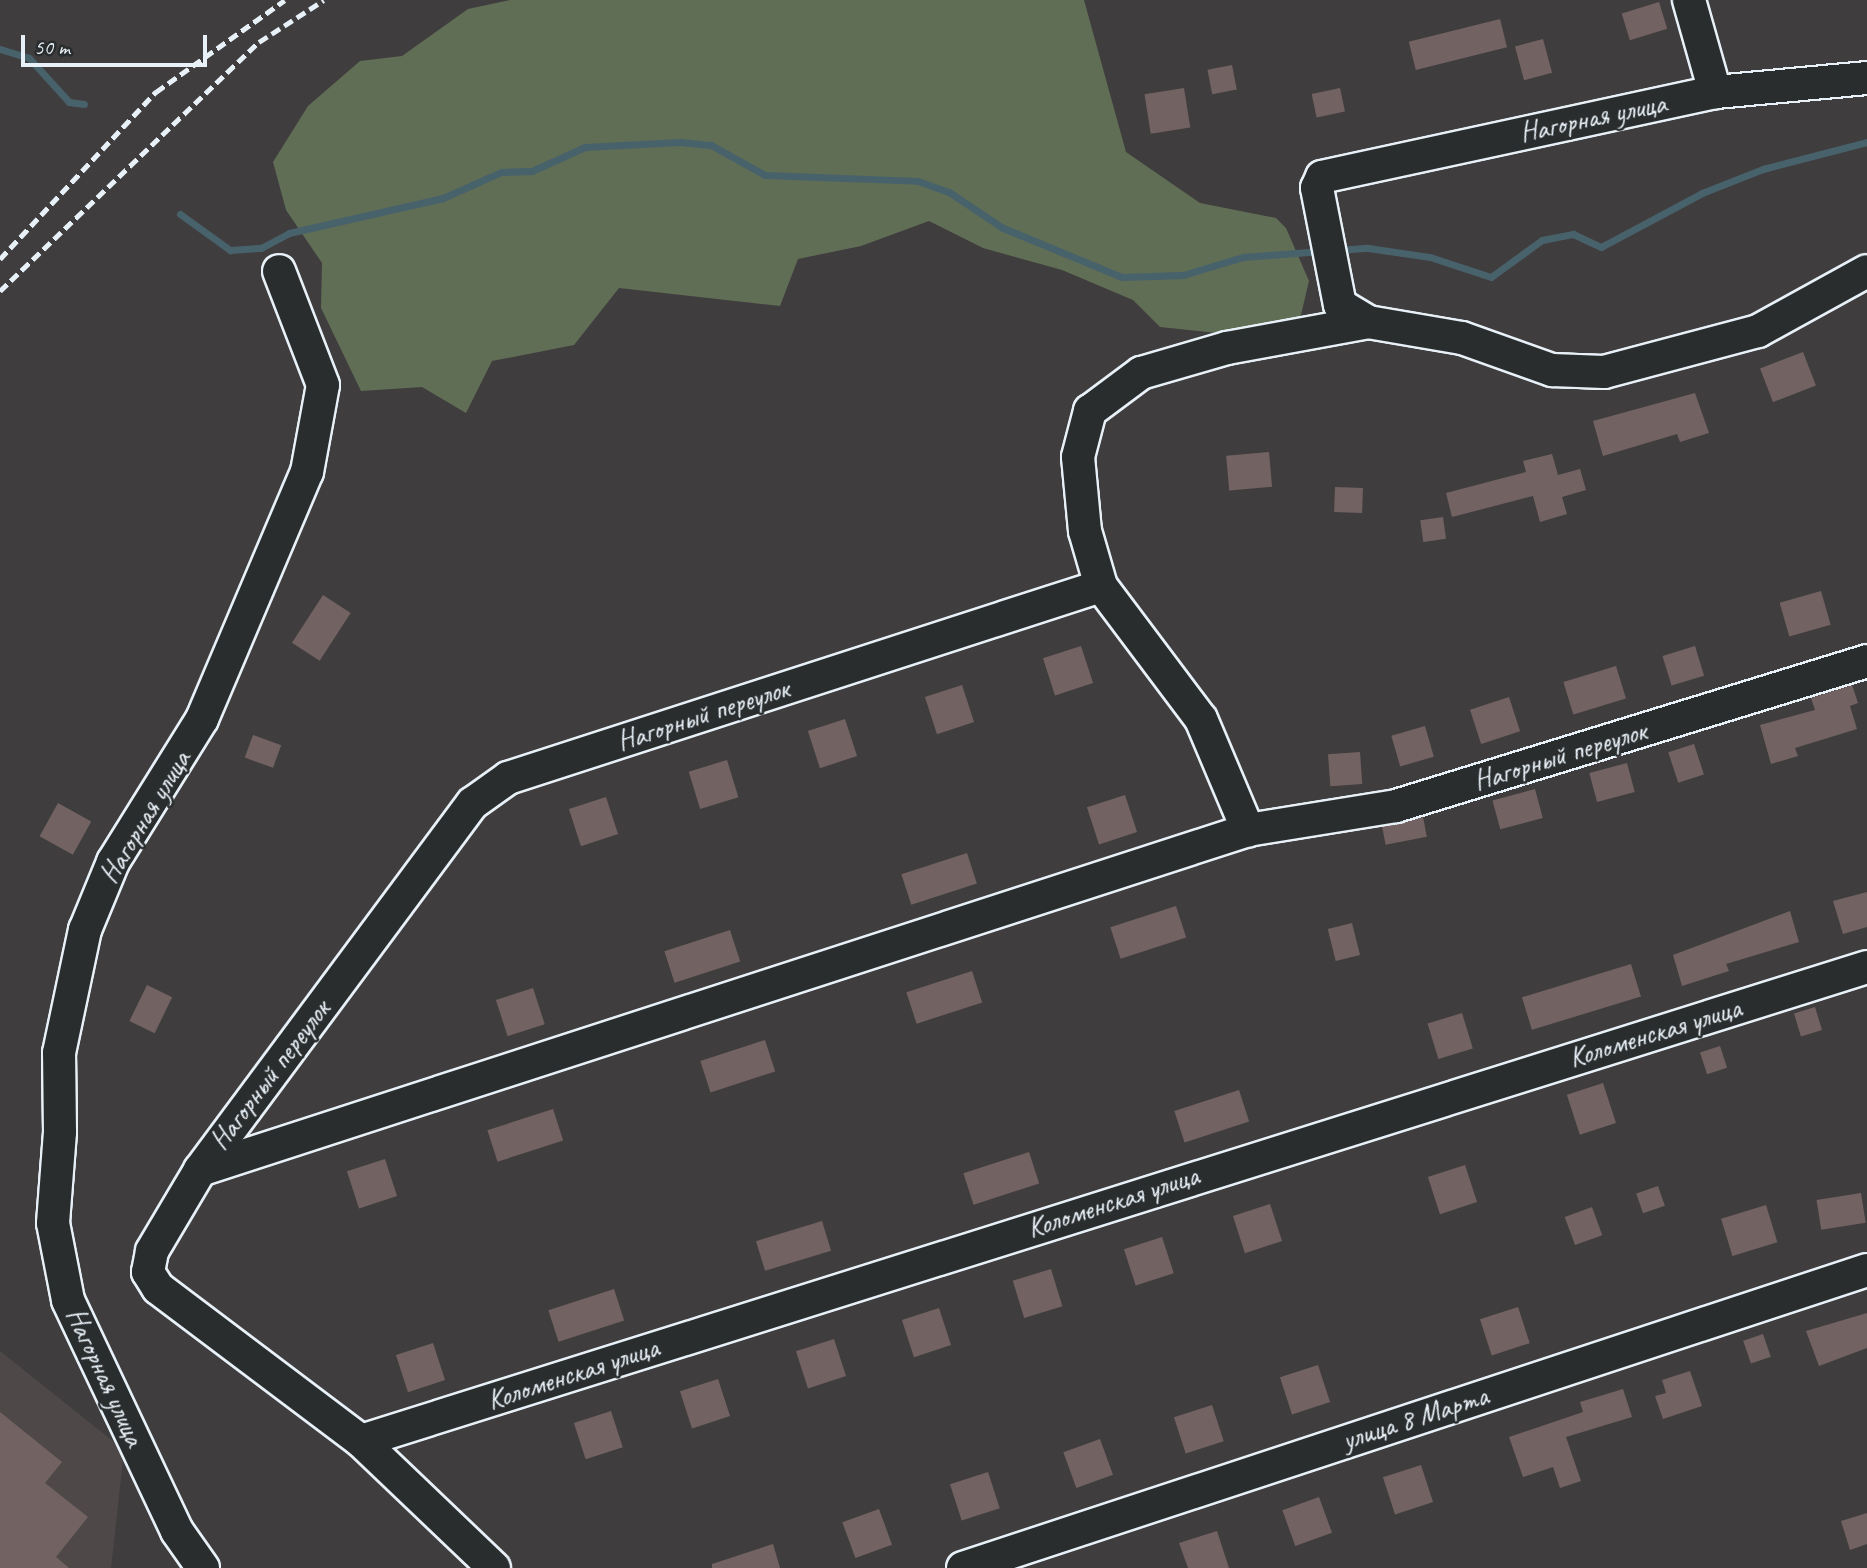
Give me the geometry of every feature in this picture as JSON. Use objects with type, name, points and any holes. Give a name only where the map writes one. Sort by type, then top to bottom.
[{"type":"street","points":[[1689,0],[1715,92]]},
{"type":"street","name":"Нагорная улица","points":[[1367,322],[1340,305],[1318,200],[1322,177],[1715,92],[1867,78]]},
{"type":"street","name":"Нагорная улица","points":[[203,1568],[177,1531],[68,1300],[53,1223],[60,1132],[59,1053],[85,930],[113,862],[202,719],[307,472],[323,385],[279,271]]},
{"type":"street","points":[[1248,831],[1201,719],[1101,586],[1085,531],[1078,457],[1090,411],[1141,373],[1227,348],[1367,322],[1462,338],[1552,370],[1604,372],[1758,331],[1867,271]]},
{"type":"street","name":"Нагорный переулок","points":[[361,1441],[158,1288],[148,1272],[152,1251],[200,1170],[489,788],[1101,586]]},
{"type":"street","name":"Нагорный переулок","points":[[200,1170],[1248,831],[1396,806],[1867,662]]},
{"type":"street","name":"Коломенская улица","points":[[361,1441],[1867,967]]},
{"type":"street","name":"улица 8 Марта","points":[[963,1568],[1867,1270]]},
{"type":"street","points":[[361,1441],[494,1568]]},
{"type":"shaded area","points":[[0,1351],[124,1450],[111,1568],[0,1568]]},
{"type":"green space","points":[[510,0],[1084,0],[1126,152],[1200,203],[1276,218],[1286,228],[1309,281],[1299,323],[1245,336],[1160,327],[1133,300],[1062,270],[983,248],[929,221],[861,246],[798,259],[780,306],[619,288],[574,345],[492,361],[466,413],[422,387],[361,391],[321,308],[322,263],[286,210],[273,162],[308,106],[360,61],[402,56],[468,9]]},
{"type":"building","points":[[1659,2],[1667,29],[1630,40],[1622,13]]},
{"type":"building","points":[[1500,19],[1507,47],[1416,70],[1409,42]]},
{"type":"building","points":[[1543,39],[1552,73],[1524,80],[1515,47]]},
{"type":"building","points":[[1232,65],[1237,90],[1212,94],[1207,70]]},
{"type":"building","points":[[1184,88],[1190,128],[1151,134],[1144,94]]},
{"type":"building","points":[[1340,88],[1345,111],[1317,118],[1312,94]]},
{"type":"building","points":[[1803,352],[1816,386],[1773,402],[1760,368]]},
{"type":"building","points":[[1695,393],[1709,433],[1680,442],[1677,434],[1603,456],[1593,421]]},
{"type":"building","points":[[1269,452],[1272,487],[1229,491],[1226,456]]},
{"type":"building","points":[[1552,454],[1558,475],[1580,469],[1586,490],[1562,497],[1567,514],[1540,522],[1533,496],[1452,517],[1446,493],[1526,472],[1523,461]]},
{"type":"building","points":[[1335,487],[1363,488],[1362,513],[1334,512]]},
{"type":"building","points":[[1443,517],[1446,539],[1423,542],[1420,520]]},
{"type":"building","points":[[1821,591],[1831,625],[1789,636],[1780,603]]},
{"type":"building","points":[[323,595],[351,613],[320,661],[292,643]]},
{"type":"building","points":[[1081,646],[1093,683],[1055,695],[1043,658]]},
{"type":"building","points":[[1695,646],[1704,676],[1672,686],[1662,656]]},
{"type":"building","points":[[1616,666],[1626,699],[1573,715],[1563,682]]},
{"type":"building","points":[[962,685],[974,722],[937,734],[925,697]]},
{"type":"building","points":[[1852,685],[1858,703],[1850,706],[1857,729],[1795,748],[1798,756],[1771,764],[1760,725],[1815,710],[1811,698]]},
{"type":"building","points":[[1509,697],[1520,731],[1481,744],[1470,710]]},
{"type":"building","points":[[845,719],[857,756],[820,768],[808,731]]},
{"type":"building","points":[[1425,726],[1434,757],[1400,766],[1391,736]]},
{"type":"building","points":[[253,735],[281,745],[273,768],[245,758]]},
{"type":"building","points":[[1694,744],[1704,774],[1678,783],[1668,752]]},
{"type":"building","points":[[1360,752],[1362,784],[1330,786],[1328,754]]},
{"type":"building","points":[[727,760],[738,797],[700,809],[689,772]]},
{"type":"building","points":[[1627,763],[1635,792],[1597,802],[1589,773]]},
{"type":"building","points":[[1535,789],[1543,818],[1500,829],[1492,800]]},
{"type":"building","points":[[1125,795],[1137,832],[1099,844],[1087,807]]},
{"type":"building","points":[[606,797],[618,834],[581,846],[569,809]]},
{"type":"building","points":[[58,803],[91,821],[73,855],[40,836]]},
{"type":"building","points":[[1423,817],[1427,837],[1386,845],[1382,825]]},
{"type":"building","points":[[967,853],[977,883],[911,905],[901,874]]},
{"type":"building","points":[[1867,892],[1867,927],[1843,934],[1833,901]]},
{"type":"building","points":[[1176,906],[1186,937],[1121,959],[1110,927]]},
{"type":"building","points":[[1790,911],[1799,942],[1726,964],[1729,971],[1682,986],[1673,955]]},
{"type":"building","points":[[1352,923],[1360,955],[1336,961],[1328,929]]},
{"type":"building","points":[[730,930],[740,961],[675,983],[664,951]]},
{"type":"building","points":[[1631,964],[1641,997],[1532,1030],[1522,997]]},
{"type":"building","points":[[972,971],[982,1002],[917,1024],[906,992]]},
{"type":"building","points":[[147,985],[172,997],[155,1033],[129,1021]]},
{"type":"building","points":[[533,988],[545,1024],[508,1036],[496,1000]]},
{"type":"building","points":[[1815,1007],[1822,1030],[1801,1036],[1794,1013]]},
{"type":"building","points":[[1462,1013],[1473,1048],[1438,1059],[1428,1024]]},
{"type":"building","points":[[765,1040],[775,1071],[711,1092],[700,1061]]},
{"type":"building","points":[[1720,1046],[1727,1068],[1707,1074],[1700,1052]]},
{"type":"building","points":[[1603,1083],[1616,1123],[1580,1135],[1567,1095]]},
{"type":"building","points":[[1239,1090],[1249,1121],[1185,1142],[1174,1111]]},
{"type":"building","points":[[553,1109],[563,1140],[498,1162],[487,1130]]},
{"type":"building","points":[[1029,1152],[1039,1183],[974,1205],[963,1173]]},
{"type":"building","points":[[385,1159],[397,1196],[359,1208],[347,1171]]},
{"type":"building","points":[[1465,1165],[1477,1202],[1440,1214],[1428,1177]]},
{"type":"building","points":[[1658,1186],[1665,1206],[1643,1213],[1636,1193]]},
{"type":"building","points":[[1861,1193],[1866,1223],[1821,1230],[1817,1200]]},
{"type":"building","points":[[1270,1204],[1282,1241],[1245,1253],[1233,1216]]},
{"type":"building","points":[[1766,1205],[1777,1242],[1732,1256],[1721,1219]]},
{"type":"building","points":[[1592,1207],[1602,1235],[1575,1245],[1565,1217]]},
{"type":"building","points":[[822,1221],[831,1251],[765,1271],[756,1241]]},
{"type":"building","points":[[1162,1237],[1174,1273],[1136,1286],[1124,1249]]},
{"type":"building","points":[[1051,1269],[1062,1306],[1024,1318],[1013,1281]]},
{"type":"building","points":[[614,1289],[624,1320],[559,1342],[548,1310]]},
{"type":"building","points":[[1518,1307],[1530,1343],[1492,1356],[1480,1319]]},
{"type":"building","points":[[939,1308],[951,1345],[914,1357],[902,1320]]},
{"type":"building","points":[[1867,1313],[1867,1348],[1819,1366],[1806,1331]]},
{"type":"building","points":[[1763,1334],[1771,1357],[1751,1364],[1743,1341]]},
{"type":"building","points":[[834,1339],[846,1376],[808,1388],[796,1351]]},
{"type":"building","points":[[433,1343],[445,1380],[408,1392],[396,1355]]},
{"type":"building","points":[[1318,1365],[1330,1402],[1292,1414],[1280,1377]]},
{"type":"building","points":[[1690,1371],[1702,1406],[1663,1419],[1655,1396],[1666,1393],[1662,1380]]},
{"type":"building","points":[[718,1379],[730,1416],[692,1428],[680,1391]]},
{"type":"building","points":[[1623,1389],[1632,1417],[1566,1437],[1581,1481],[1560,1488],[1553,1467],[1523,1477],[1509,1437],[1583,1412],[1580,1402]]},
{"type":"building","points":[[1212,1405],[1224,1441],[1186,1454],[1174,1417]]},
{"type":"building","points":[[611,1411],[623,1447],[586,1459],[574,1423]]},
{"type":"building","points":[[0,1412],[62,1462],[45,1483],[88,1517],[56,1557],[69,1568],[0,1568]]},
{"type":"building","points":[[1100,1439],[1113,1475],[1076,1488],[1063,1452]]},
{"type":"building","points":[[1421,1465],[1433,1502],[1395,1514],[1383,1477]]},
{"type":"building","points":[[988,1472],[1000,1508],[962,1521],[950,1484]]},
{"type":"building","points":[[1319,1497],[1332,1533],[1295,1546],[1282,1510]]},
{"type":"building","points":[[879,1509],[892,1545],[855,1558],[842,1522]]},
{"type":"building","points":[[1867,1513],[1867,1544],[1850,1550],[1841,1521]]},
{"type":"building","points":[[1217,1531],[1229,1568],[1188,1568],[1179,1543]]},
{"type":"building","points":[[773,1544],[780,1568],[712,1568],[712,1564]]},
{"type":"waterway","points":[[0,49],[29,58],[69,102],[84,104]]},
{"type":"waterway","points":[[180,214],[230,250],[261,248],[289,233],[443,198],[501,172],[532,171],[585,147],[680,142],[711,145],[765,175],[918,181],[949,192],[1003,228],[1122,277],[1183,275],[1243,257],[1322,251]]},
{"type":"waterway","points":[[1337,250],[1368,248],[1430,257],[1491,277],[1542,240],[1573,234],[1601,247],[1702,193],[1763,169],[1867,142]]},
{"type":"railway","points":[[0,259],[156,92],[285,0]]},
{"type":"railway","points":[[0,291],[259,42],[324,0]]}]
